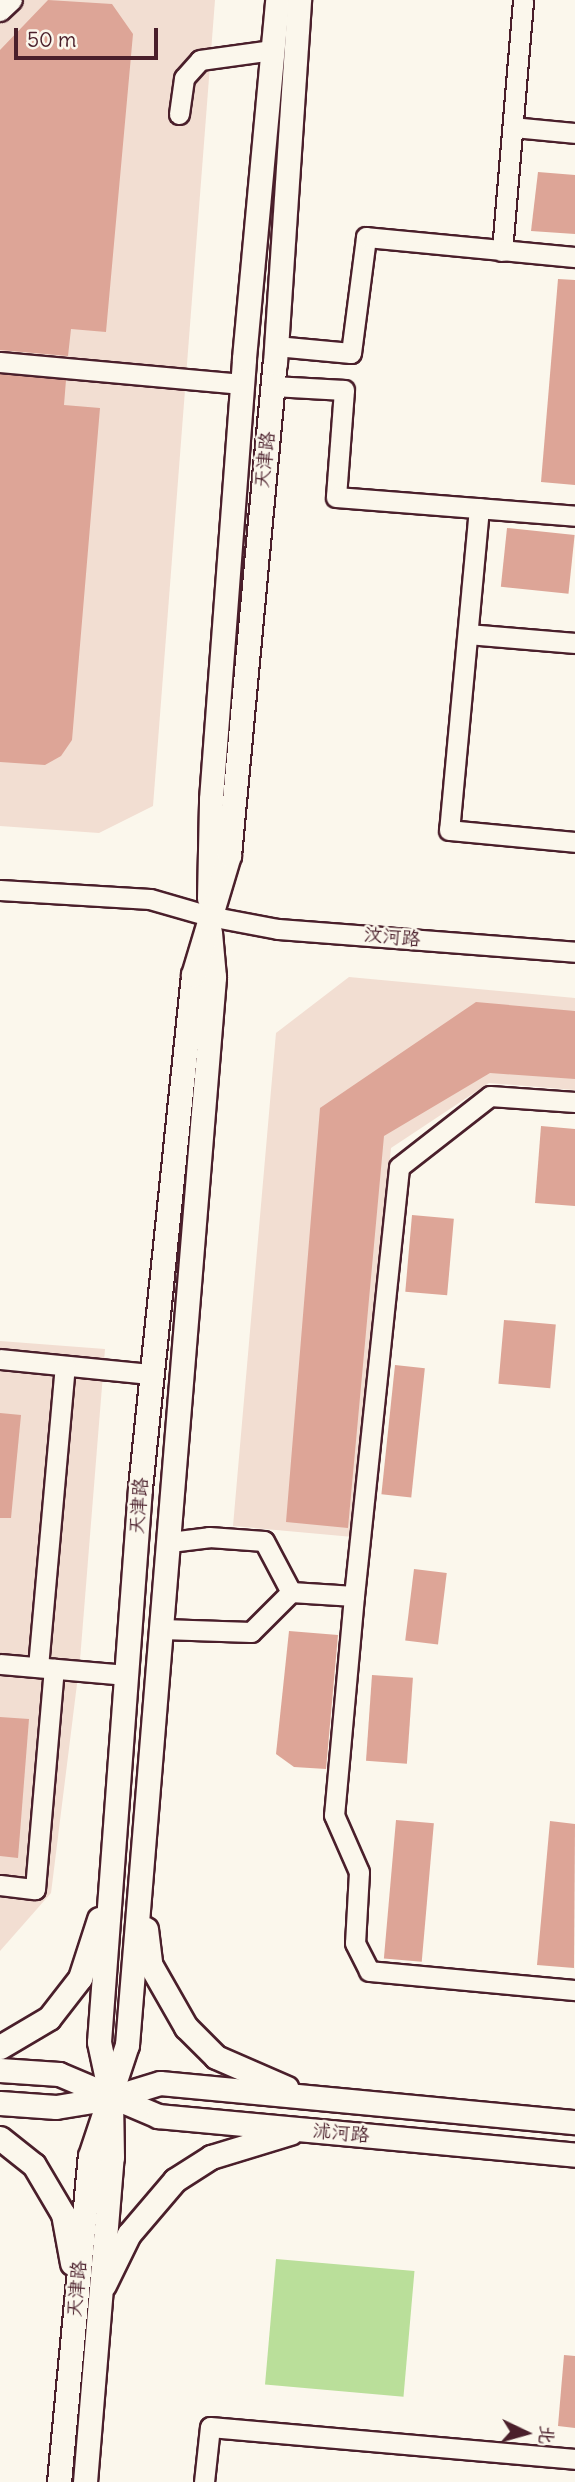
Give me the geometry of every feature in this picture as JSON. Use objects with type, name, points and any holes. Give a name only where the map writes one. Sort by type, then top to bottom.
[{"type":"main road","name":"天津路","points":[[85,2482],[90,2156],[128,2045],[214,977],[209,916],[209,825],[243,384],[277,0]]},
{"type":"main road","name":"天津路","points":[[111,2098],[99,2042],[150,1374],[193,975],[229,855],[273,386],[299,0]]},
{"type":"main road","points":[[140,1876],[150,1964],[186,2027],[216,2057],[306,2097]]},
{"type":"main road","points":[[0,2047],[50,2018],[80,1978],[110,1882]]},
{"type":"main road","name":"沭河路","points":[[0,2070],[59,2074],[158,2116],[575,2155]]},
{"type":"main road","name":"沭河路","points":[[0,2103],[56,2107],[111,2098],[160,2083],[575,2122]]},
{"type":"main road","points":[[88,2293],[129,2234],[175,2180],[211,2157],[301,2129]]},
{"type":"main road","points":[[0,2138],[34,2165],[63,2214],[88,2293]]},
{"type":"main road","name":"天津路","points":[[59,2482],[88,2293]]},
{"type":"street","points":[[0,11],[12,0]]},
{"type":"street","points":[[502,251],[523,0]]},
{"type":"street","points":[[179,114],[184,78],[200,60],[272,50]]},
{"type":"street","points":[[513,127],[575,133]]},
{"type":"street","points":[[276,346],[351,353],[366,237],[575,257]]},
{"type":"street","points":[[0,362],[243,384]]},
{"type":"street","points":[[273,386],[344,390],[336,497],[575,516]]},
{"type":"street","points":[[479,508],[449,830],[575,842]]},
{"type":"street","points":[[468,634],[575,643]]},
{"type":"street","name":"汶河路","points":[[0,890],[150,899],[209,916],[278,929],[575,952]]},
{"type":"street","name":"汶河路","points":[[0,901],[209,916],[279,916],[575,942]]},
{"type":"street","points":[[575,1102],[490,1096],[399,1167],[334,1815],[359,1872],[355,1943],[369,1971],[575,1990]]},
{"type":"street","points":[[0,1359],[150,1374]]},
{"type":"street","points":[[0,1885],[35,1889],[65,1366]]},
{"type":"street","points":[[170,1542],[209,1537],[264,1541],[291,1592]]},
{"type":"street","points":[[162,1629],[251,1632],[291,1592],[354,1596]]},
{"type":"street","points":[[0,1664],[126,1675]]},
{"type":"street","points":[[204,2482],[210,2427],[575,2459]]},
{"type":"shaded area","points":[[0,0],[215,0],[153,806],[99,833],[0,826]]},
{"type":"shaded area","points":[[349,977],[575,998],[575,1090],[489,1083],[391,1148],[353,1537],[233,1526],[276,1033]]},
{"type":"shaded area","points":[[0,1341],[105,1349],[80,1660],[51,1893],[0,1951]]},
{"type":"green space","points":[[276,2259],[414,2271],[403,2397],[265,2385]]},
{"type":"building","points":[[48,0],[112,4],[133,34],[106,332],[71,329],[68,356],[0,350],[0,50]]},
{"type":"building","points":[[538,172],[575,175],[575,234],[531,231]]},
{"type":"building","points":[[558,279],[575,280],[575,485],[541,482]]},
{"type":"building","points":[[0,374],[66,380],[64,405],[100,408],[72,740],[61,756],[45,765],[0,762]]},
{"type":"building","points":[[507,528],[575,535],[568,594],[501,587]]},
{"type":"building","points":[[476,1002],[575,1011],[575,1079],[490,1073],[384,1136],[348,1528],[286,1522],[320,1108]]},
{"type":"building","points":[[541,1126],[575,1129],[575,1206],[535,1203]]},
{"type":"building","points":[[412,1215],[454,1219],[447,1295],[405,1292]]},
{"type":"building","points":[[504,1320],[556,1325],[550,1388],[498,1384]]},
{"type":"building","points":[[395,1365],[425,1368],[411,1497],[381,1494]]},
{"type":"building","points":[[0,1413],[21,1415],[11,1518],[0,1518]]},
{"type":"building","points":[[414,1569],[447,1573],[438,1644],[405,1640]]},
{"type":"building","points":[[289,1631],[338,1635],[326,1769],[294,1767],[276,1754]]},
{"type":"building","points":[[372,1675],[413,1678],[407,1764],[366,1761]]},
{"type":"building","points":[[0,1717],[29,1719],[18,1858],[0,1856]]},
{"type":"building","points":[[396,1820],[434,1823],[422,1962],[384,1958]]},
{"type":"building","points":[[550,1821],[575,1824],[574,1968],[537,1965]]},
{"type":"building","points":[[564,2355],[575,2356],[575,2428],[558,2426]]}]
